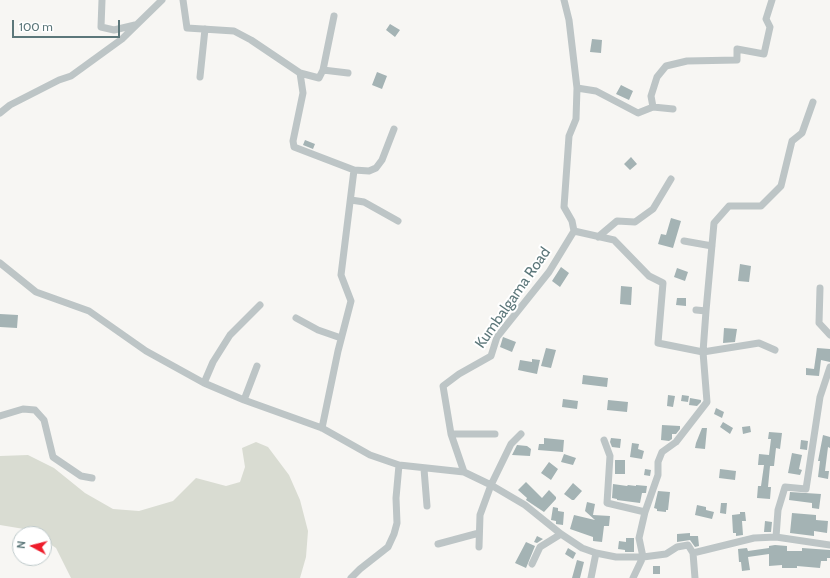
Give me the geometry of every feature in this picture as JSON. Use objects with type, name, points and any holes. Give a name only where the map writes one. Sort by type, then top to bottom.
[{"type":"street","points":[[102,0],[101,27],[114,30],[135,25]]},
{"type":"street","points":[[0,113],[10,105],[59,80],[71,76],[122,39],[162,0]]},
{"type":"street","points":[[183,0],[187,28],[234,31],[251,40],[300,73],[319,78],[323,70],[334,16]]},
{"type":"street","points":[[564,0],[570,20],[576,88],[576,120],[569,136],[564,207],[572,221],[574,231],[614,240],[649,276],[663,283],[658,343],[703,352],[759,344],[775,350]]},
{"type":"street","points":[[653,107],[651,96],[657,77],[666,66],[687,61],[737,60],[737,49],[764,54],[770,27],[766,20],[772,0]]},
{"type":"street","points":[[200,77],[205,29]]},
{"type":"street","points":[[323,70],[348,73]]},
{"type":"street","points":[[300,73],[302,93],[293,141],[294,147],[354,170],[369,171],[376,168],[382,160],[394,129]]},
{"type":"street","points":[[576,88],[596,91],[638,113],[653,107],[673,109]]},
{"type":"street","points":[[633,578],[643,557],[639,538],[645,512],[658,475],[658,462],[662,452],[676,442],[707,402],[703,352],[714,223],[729,206],[760,206],[782,186],[792,142],[802,133],[813,102]]},
{"type":"street","points":[[322,428],[341,338],[351,300],[341,275],[354,170]]},
{"type":"street","points":[[598,237],[617,220],[635,222],[653,210],[671,179]]},
{"type":"street","points":[[351,200],[364,202],[398,221]]},
{"type":"street","name":"Kumbalgama Road","points":[[464,472],[451,434],[443,386],[459,374],[491,356],[498,337],[549,272],[574,231]]},
{"type":"street","points":[[684,241],[712,246]]},
{"type":"street","points":[[0,264],[36,292],[89,311],[146,351],[204,383],[244,400],[322,428],[370,455],[399,465],[424,469],[464,472],[491,485],[525,505],[561,534],[582,548],[596,553],[616,557],[643,557],[666,554],[677,547],[688,545],[693,553],[695,578]]},
{"type":"street","points":[[820,288],[819,323],[830,335]]},
{"type":"street","points":[[204,383],[213,362],[230,335],[260,306]]},
{"type":"street","points":[[696,310],[706,311]]},
{"type":"street","points":[[296,318],[318,330],[341,338]]},
{"type":"street","points":[[244,400],[257,366]]},
{"type":"street","points":[[776,537],[778,510],[785,487],[806,489],[820,396],[830,367]]},
{"type":"street","points":[[0,416],[23,409],[35,410],[44,420],[53,457],[81,476],[92,478]]},
{"type":"street","points":[[451,434],[495,434]]},
{"type":"street","points":[[479,547],[480,515],[491,485],[511,444],[520,434]]},
{"type":"street","points":[[604,440],[610,456],[607,504],[645,512]]},
{"type":"street","points":[[352,578],[360,569],[388,546],[394,534],[397,523],[396,498],[399,465]]},
{"type":"street","points":[[424,469],[427,506]]},
{"type":"street","points":[[438,544],[479,533]]},
{"type":"street","points":[[532,564],[540,548],[561,534]]},
{"type":"street","points":[[693,553],[754,538],[776,537],[830,545]]},
{"type":"street","points":[[591,578],[596,553]]},
{"type":"shaded area","points":[[256,442],[268,447],[289,475],[300,500],[308,531],[306,557],[300,578],[71,578],[56,548],[52,545],[52,526],[12,527],[0,525],[0,456],[28,455],[54,468],[85,493],[113,509],[139,511],[173,501],[196,478],[226,486],[240,482],[245,467],[242,448]]},
{"type":"building","points":[[390,24],[400,30],[395,37],[386,30]]},
{"type":"building","points":[[592,39],[602,40],[601,53],[590,52]]},
{"type":"building","points":[[377,72],[387,76],[382,89],[372,85]]},
{"type":"building","points":[[621,85],[633,91],[629,100],[616,94]]},
{"type":"building","points":[[305,140],[315,144],[313,149],[303,145]]},
{"type":"building","points":[[631,157],[637,164],[630,170],[624,164]]},
{"type":"building","points":[[671,218],[681,221],[673,248],[658,244],[661,234],[666,235]]},
{"type":"building","points":[[740,264],[751,266],[749,282],[738,281]]},
{"type":"building","points":[[561,267],[569,273],[560,287],[552,281]]},
{"type":"building","points":[[677,268],[688,272],[685,281],[674,277]]},
{"type":"building","points":[[621,286],[632,287],[631,305],[620,304]]},
{"type":"building","points":[[677,298],[686,298],[686,306],[676,305]]},
{"type":"building","points":[[0,314],[18,315],[17,328],[0,327]]},
{"type":"building","points":[[724,328],[737,329],[735,342],[723,343]]},
{"type":"building","points":[[503,337],[516,342],[512,352],[500,347]]},
{"type":"building","points":[[546,348],[556,350],[551,368],[541,366]]},
{"type":"building","points":[[817,348],[830,349],[830,362],[821,360],[819,376],[806,375],[806,368],[814,369]]},
{"type":"building","points":[[532,359],[540,360],[537,374],[518,370],[520,360],[532,362]]},
{"type":"building","points":[[583,375],[608,378],[607,387],[582,384]]},
{"type":"building","points":[[668,395],[675,396],[673,407],[667,406]]},
{"type":"building","points":[[682,395],[689,396],[688,402],[681,401]]},
{"type":"building","points":[[690,398],[701,400],[701,402],[697,406],[689,405]]},
{"type":"building","points":[[563,399],[578,401],[577,409],[562,407]]},
{"type":"building","points":[[608,400],[628,402],[627,412],[607,410]]},
{"type":"building","points":[[716,408],[724,412],[722,418],[714,414]]},
{"type":"building","points":[[723,422],[733,428],[730,434],[720,427]]},
{"type":"building","points":[[662,425],[680,426],[680,429],[676,434],[672,434],[672,439],[669,441],[661,440]]},
{"type":"building","points":[[750,426],[751,432],[743,434],[742,427]]},
{"type":"building","points":[[702,428],[707,428],[705,449],[695,448]]},
{"type":"building","points":[[769,432],[782,433],[780,449],[776,448],[774,466],[770,466],[768,487],[771,487],[770,499],[757,498],[758,486],[761,486],[764,465],[758,465],[759,454],[769,455],[771,439],[768,439]]},
{"type":"building","points":[[823,435],[830,437],[830,448],[828,447],[825,471],[829,471],[828,479],[818,477],[820,461],[818,461]]},
{"type":"building","points":[[544,438],[564,440],[563,452],[538,450],[539,444],[544,444]]},
{"type":"building","points":[[611,438],[621,439],[620,448],[612,447],[610,442]]},
{"type":"building","points":[[801,440],[808,441],[807,450],[800,449]]},
{"type":"building","points":[[632,443],[639,444],[638,449],[644,451],[642,459],[630,457]]},
{"type":"building","points":[[517,445],[527,446],[531,449],[530,456],[512,455]]},
{"type":"building","points":[[792,453],[802,455],[799,469],[802,470],[800,475],[788,473]]},
{"type":"building","points":[[564,454],[576,458],[573,465],[561,462]]},
{"type":"building","points":[[615,460],[625,460],[625,474],[615,474]]},
{"type":"building","points":[[549,462],[558,469],[551,480],[541,473]]},
{"type":"building","points":[[645,469],[651,470],[650,476],[644,475]]},
{"type":"building","points":[[720,469],[736,471],[735,480],[719,478]]},
{"type":"building","points":[[526,482],[542,498],[549,490],[556,497],[556,499],[544,512],[526,500],[527,498],[518,490]]},
{"type":"building","points":[[573,483],[582,491],[574,500],[572,500],[564,494]]},
{"type":"building","points":[[613,484],[647,486],[646,493],[642,493],[640,503],[617,500],[612,498]]},
{"type":"building","points":[[658,491],[670,492],[668,510],[666,510],[666,512],[657,511],[657,509],[654,508]]},
{"type":"building","points":[[790,492],[821,494],[819,509],[812,508],[812,503],[789,500]]},
{"type":"building","points":[[587,502],[595,504],[593,515],[610,516],[609,526],[604,526],[602,542],[593,541],[593,537],[570,529],[574,515],[595,520],[585,511]]},
{"type":"building","points":[[721,503],[727,503],[726,514],[720,513]]},
{"type":"building","points":[[697,505],[706,507],[706,510],[714,512],[712,519],[695,515]]},
{"type":"building","points":[[553,507],[558,508],[558,511],[564,512],[563,525],[556,524],[556,521],[551,520]]},
{"type":"building","points":[[740,512],[745,512],[746,521],[742,521],[743,535],[736,536],[736,533],[733,533],[732,515],[740,514]]},
{"type":"building","points":[[792,513],[816,515],[816,520],[828,521],[827,533],[814,531],[814,536],[790,533]]},
{"type":"building","points":[[765,521],[772,522],[771,532],[764,532]]},
{"type":"building","points":[[690,533],[690,536],[698,536],[699,546],[695,547],[690,540],[677,542],[677,534]]},
{"type":"building","points":[[537,536],[543,539],[537,543],[534,542]]},
{"type":"building","points":[[626,538],[634,538],[634,552],[625,552],[625,550],[618,549],[619,541],[626,542]]},
{"type":"building","points":[[526,542],[535,546],[526,568],[515,563]]},
{"type":"building","points":[[769,546],[787,546],[787,551],[802,551],[802,548],[830,550],[830,558],[827,558],[827,561],[821,561],[820,568],[797,566],[797,568],[782,568],[782,565],[769,566],[769,554],[748,557],[750,570],[742,571],[741,562],[739,562],[738,549],[747,548],[748,551],[769,548]]},
{"type":"building","points":[[568,548],[576,553],[573,559],[565,554]]},
{"type":"building","points":[[577,560],[584,562],[580,578],[572,578]]},
{"type":"building","points":[[653,566],[660,566],[660,574],[653,574]]}]
